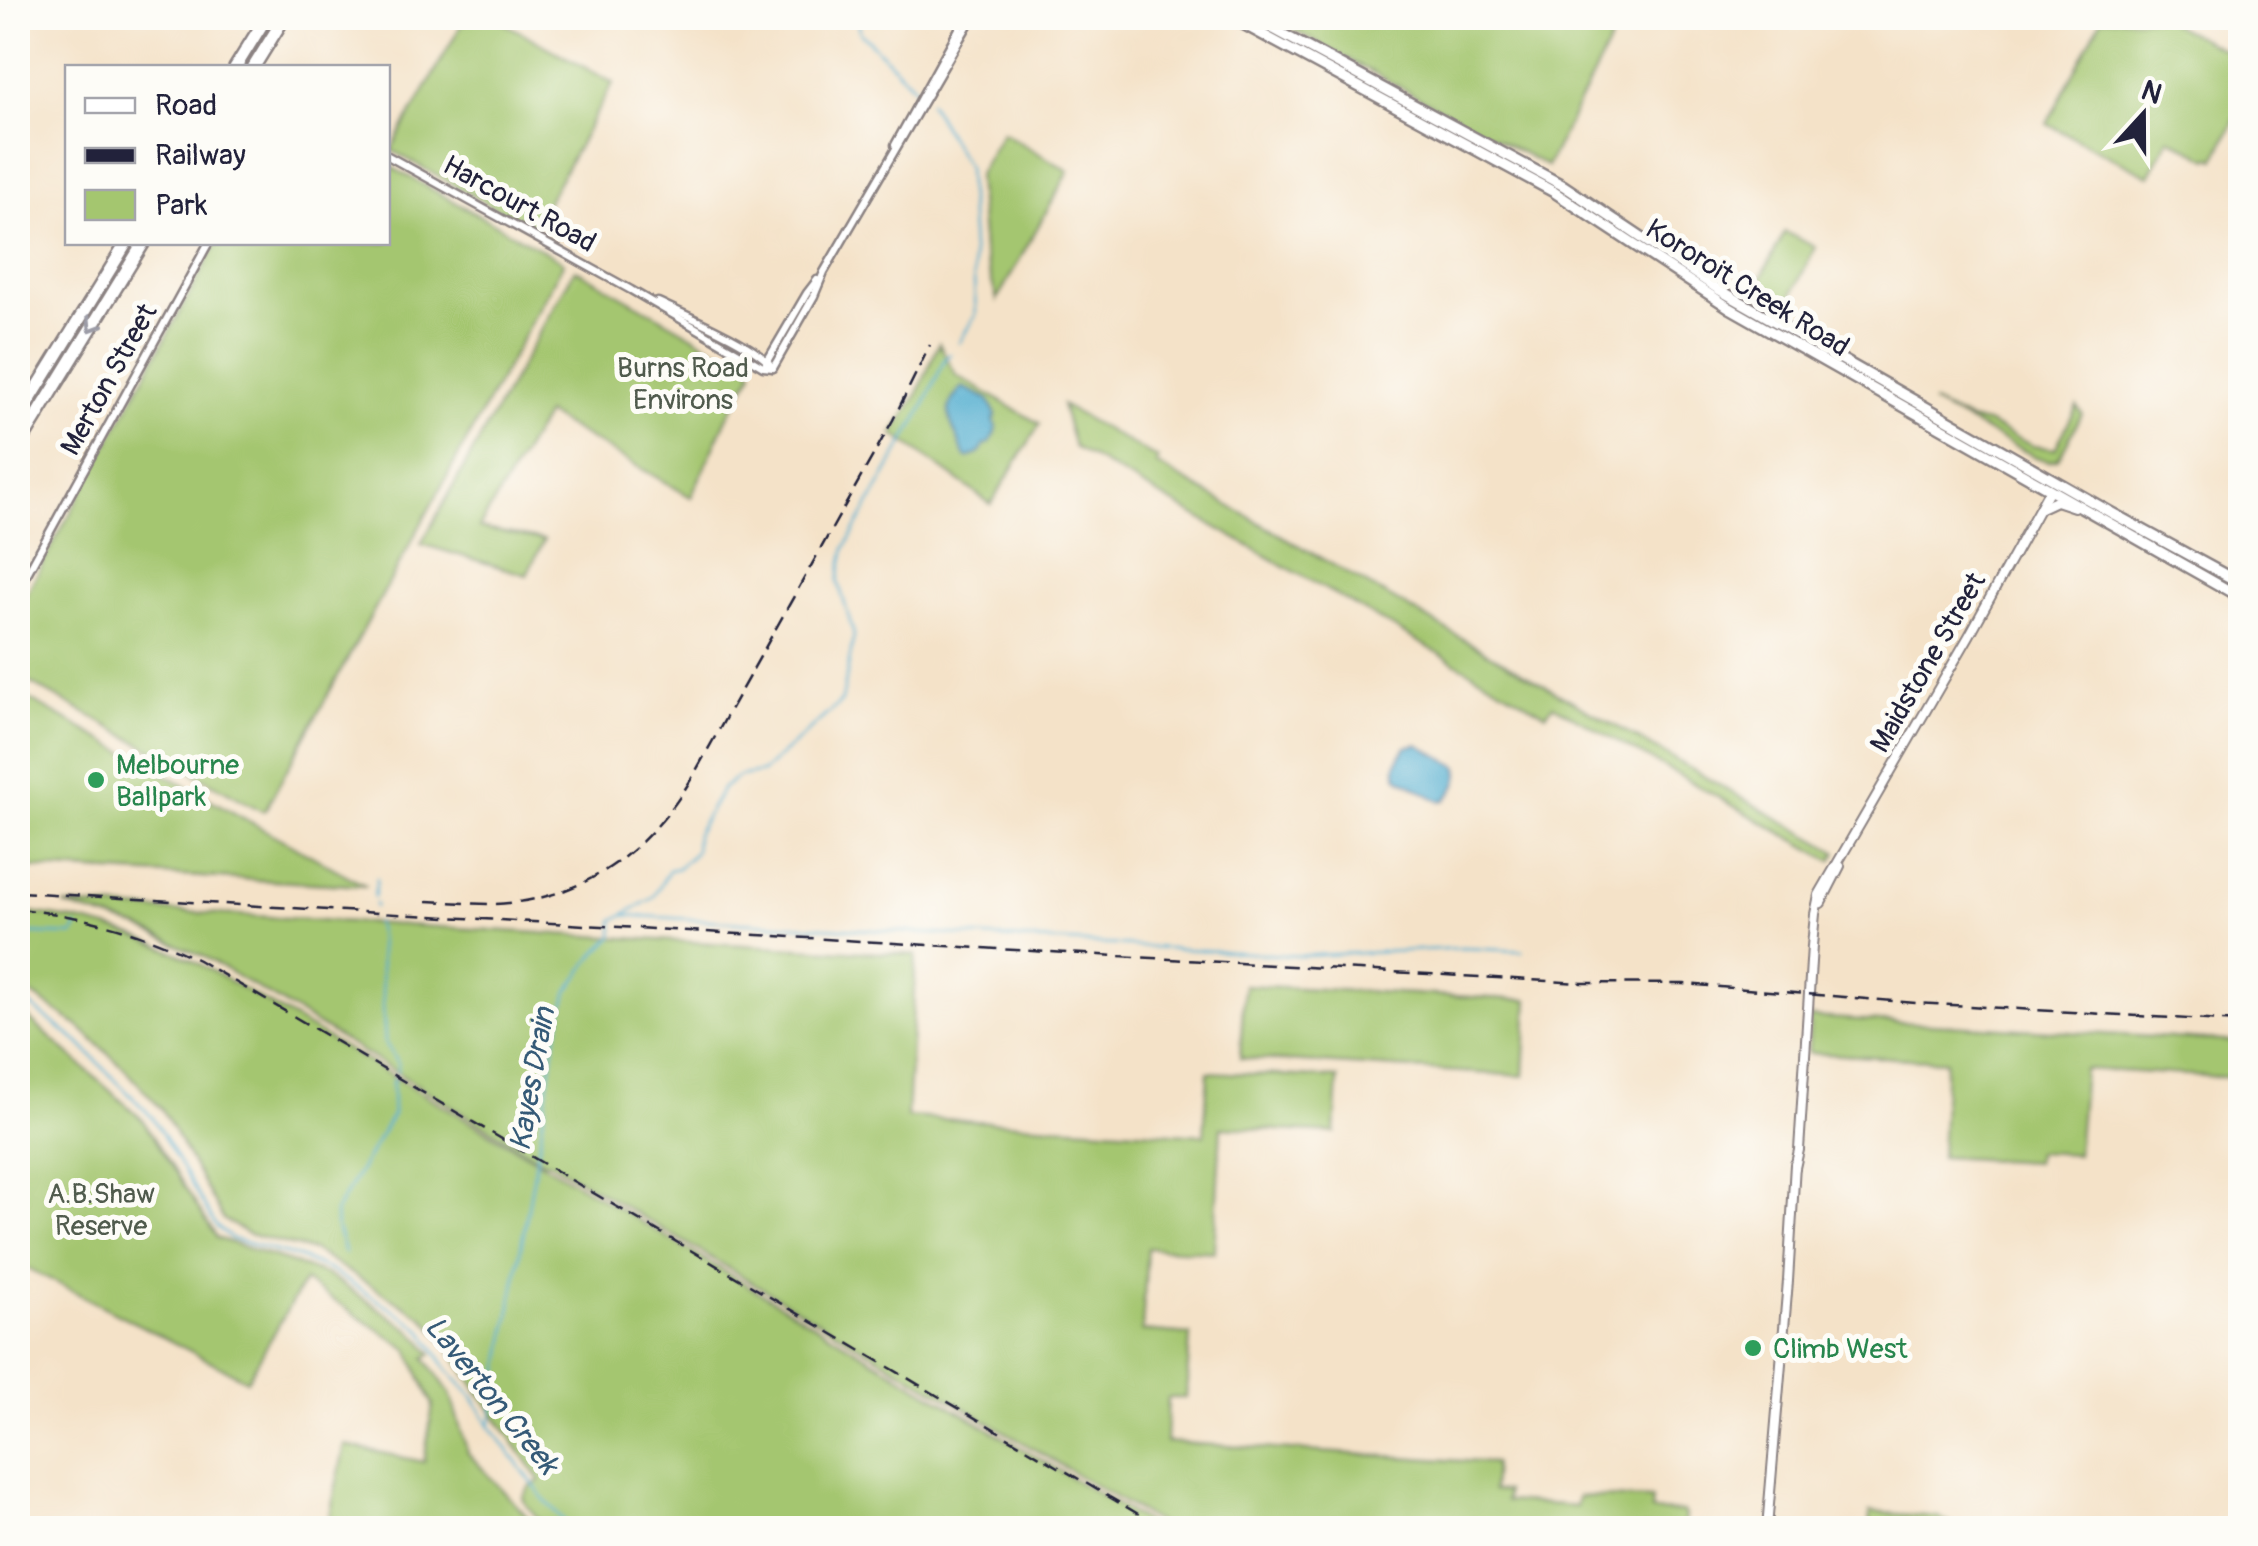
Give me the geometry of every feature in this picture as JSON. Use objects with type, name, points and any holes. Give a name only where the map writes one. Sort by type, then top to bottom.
[{"type":"highway","points":[[237,65],[265,18]]},
{"type":"highway","points":[[254,65],[284,18]]},
{"type":"highway","points":[[18,419],[125,245]]},
{"type":"highway","points":[[18,447],[142,245]]},
{"type":"main road","name":"Kororoit Creek Road","points":[[1232,18],[1267,30],[1532,174],[1703,292],[2240,583]]},
{"type":"main road","name":"Kororoit Creek Road","points":[[1253,18],[1267,30]]},
{"type":"main road","name":"Kororoit Creek Road","points":[[1893,394],[2033,480],[2053,483],[2092,513],[2240,597]]},
{"type":"main road","points":[[2033,480],[2040,508],[2056,501],[2092,513]]},
{"type":"main road","name":"Maidstone Street","points":[[1768,1528],[1814,930],[1820,905],[1842,857],[2053,483]]},
{"type":"street","name":"Harcourt Road","points":[[390,157],[768,365],[814,296],[902,130],[967,21]]},
{"type":"street","name":"Merton Street","points":[[18,590],[207,245]]},
{"type":"green space","points":[[465,18],[495,18],[613,83],[532,229],[391,150]]},
{"type":"green space","points":[[1271,18],[1622,18],[1547,166]]},
{"type":"green space","points":[[2102,18],[2161,18],[2240,58],[2240,110],[2215,159],[2169,138],[2149,176],[2047,124]]},
{"type":"green space","points":[[1002,132],[1069,171],[997,300],[983,251],[977,176]]},
{"type":"green space","points":[[390,166],[562,261],[265,810],[18,676],[18,609],[216,245],[390,245]]},
{"type":"green space","points":[[1785,232],[1815,247],[1789,301],[1781,308],[1754,292]]},
{"type":"green space","name":"Burns Road Environs","points":[[575,269],[752,369],[691,497],[546,414],[479,528],[544,540],[527,575],[421,544]]},
{"type":"green space","points":[[939,343],[956,375],[1040,424],[991,504],[893,434],[917,395]]},
{"type":"green space","points":[[1932,403],[1969,420],[1987,423],[2033,446],[2055,449],[2077,406],[2082,414],[2060,456],[2048,461]]},
{"type":"green space","points":[[1062,405],[1158,459],[1156,464],[1837,852],[1832,861],[1553,705],[1546,714],[1074,447]]},
{"type":"green space","name":"Melbourne Ballpark","points":[[18,693],[366,886],[18,867]]},
{"type":"green space","points":[[64,905],[916,955],[907,1117],[1204,1135],[1208,1072],[1338,1078],[1335,1133],[1221,1127],[1214,1252],[1147,1248],[1142,1331],[1190,1335],[1186,1398],[1168,1398],[1166,1442],[1494,1463],[1492,1491],[1506,1492],[1506,1501],[1576,1506],[1578,1496],[1652,1499],[1651,1511],[1683,1512],[1684,1528],[1167,1528],[543,1161],[207,958],[138,927]]},
{"type":"green space","points":[[18,912],[111,929],[200,964],[1156,1528],[547,1528],[523,1498],[540,1480],[423,1317],[314,1251],[248,1234],[223,1219],[163,1111],[78,1026],[18,985]]},
{"type":"green space","points":[[1244,985],[1528,1000],[1524,1076],[1240,1058]]},
{"type":"green space","name":"A.B.Shaw Reserve","points":[[18,1009],[142,1119],[217,1238],[328,1275],[422,1341],[432,1354],[425,1358],[450,1393],[468,1453],[538,1528],[327,1528],[345,1445],[424,1462],[433,1405],[408,1349],[304,1281],[247,1380],[18,1263]]},
{"type":"green space","points":[[1810,1017],[2240,1042],[2240,1078],[2084,1069],[2077,1154],[2036,1152],[2035,1162],[1941,1157],[1946,1061],[1808,1053]]},
{"type":"green space","points":[[1870,1512],[1938,1517],[1960,1528],[1869,1528]]},
{"type":"water","points":[[962,387],[988,399],[997,428],[979,454],[967,458],[949,415],[952,399]]},
{"type":"water","points":[[1418,744],[1457,766],[1457,784],[1445,800],[1439,801],[1397,774],[1397,762],[1406,747]]},
{"type":"waterway","name":"Kayes Drain","points":[[858,18],[860,32],[920,93]]},
{"type":"waterway","name":"Kayes Drain","points":[[929,102],[967,167],[976,314],[959,343]]},
{"type":"waterway","name":"Kayes Drain","points":[[490,1426],[554,1045],[568,991],[594,955],[613,937],[614,920],[653,898],[669,870],[678,868],[695,852],[696,834],[723,788],[739,776],[762,772],[842,701],[854,635],[838,581],[845,548],[950,354]]},
{"type":"waterway","points":[[374,897],[377,878]]},
{"type":"waterway","points":[[623,915],[1299,956],[1464,948],[1522,951]]},
{"type":"waterway","points":[[376,922],[385,1043],[398,1064],[397,1072]]},
{"type":"waterway","points":[[18,933],[73,935],[77,926]]},
{"type":"waterway","name":"Laverton Creek","points":[[18,996],[78,1042],[153,1118],[216,1226],[232,1239],[330,1270],[422,1330],[544,1499],[571,1528]]},
{"type":"waterway","points":[[345,1253],[335,1212],[393,1114],[394,1079]]},
{"type":"railway","points":[[427,901],[496,904],[558,893],[611,866],[656,827],[693,776],[893,420],[930,345]]},
{"type":"railway","points":[[18,892],[1582,983],[1684,984],[1917,1003],[2240,1022]]},
{"type":"railway","points":[[18,909],[110,926],[198,960],[1162,1528]]},
{"type":"place","name":"Melbourne Ballpark","points":[[96,780]]},
{"type":"place","name":"Climb West","points":[[1753,1348]]}]
